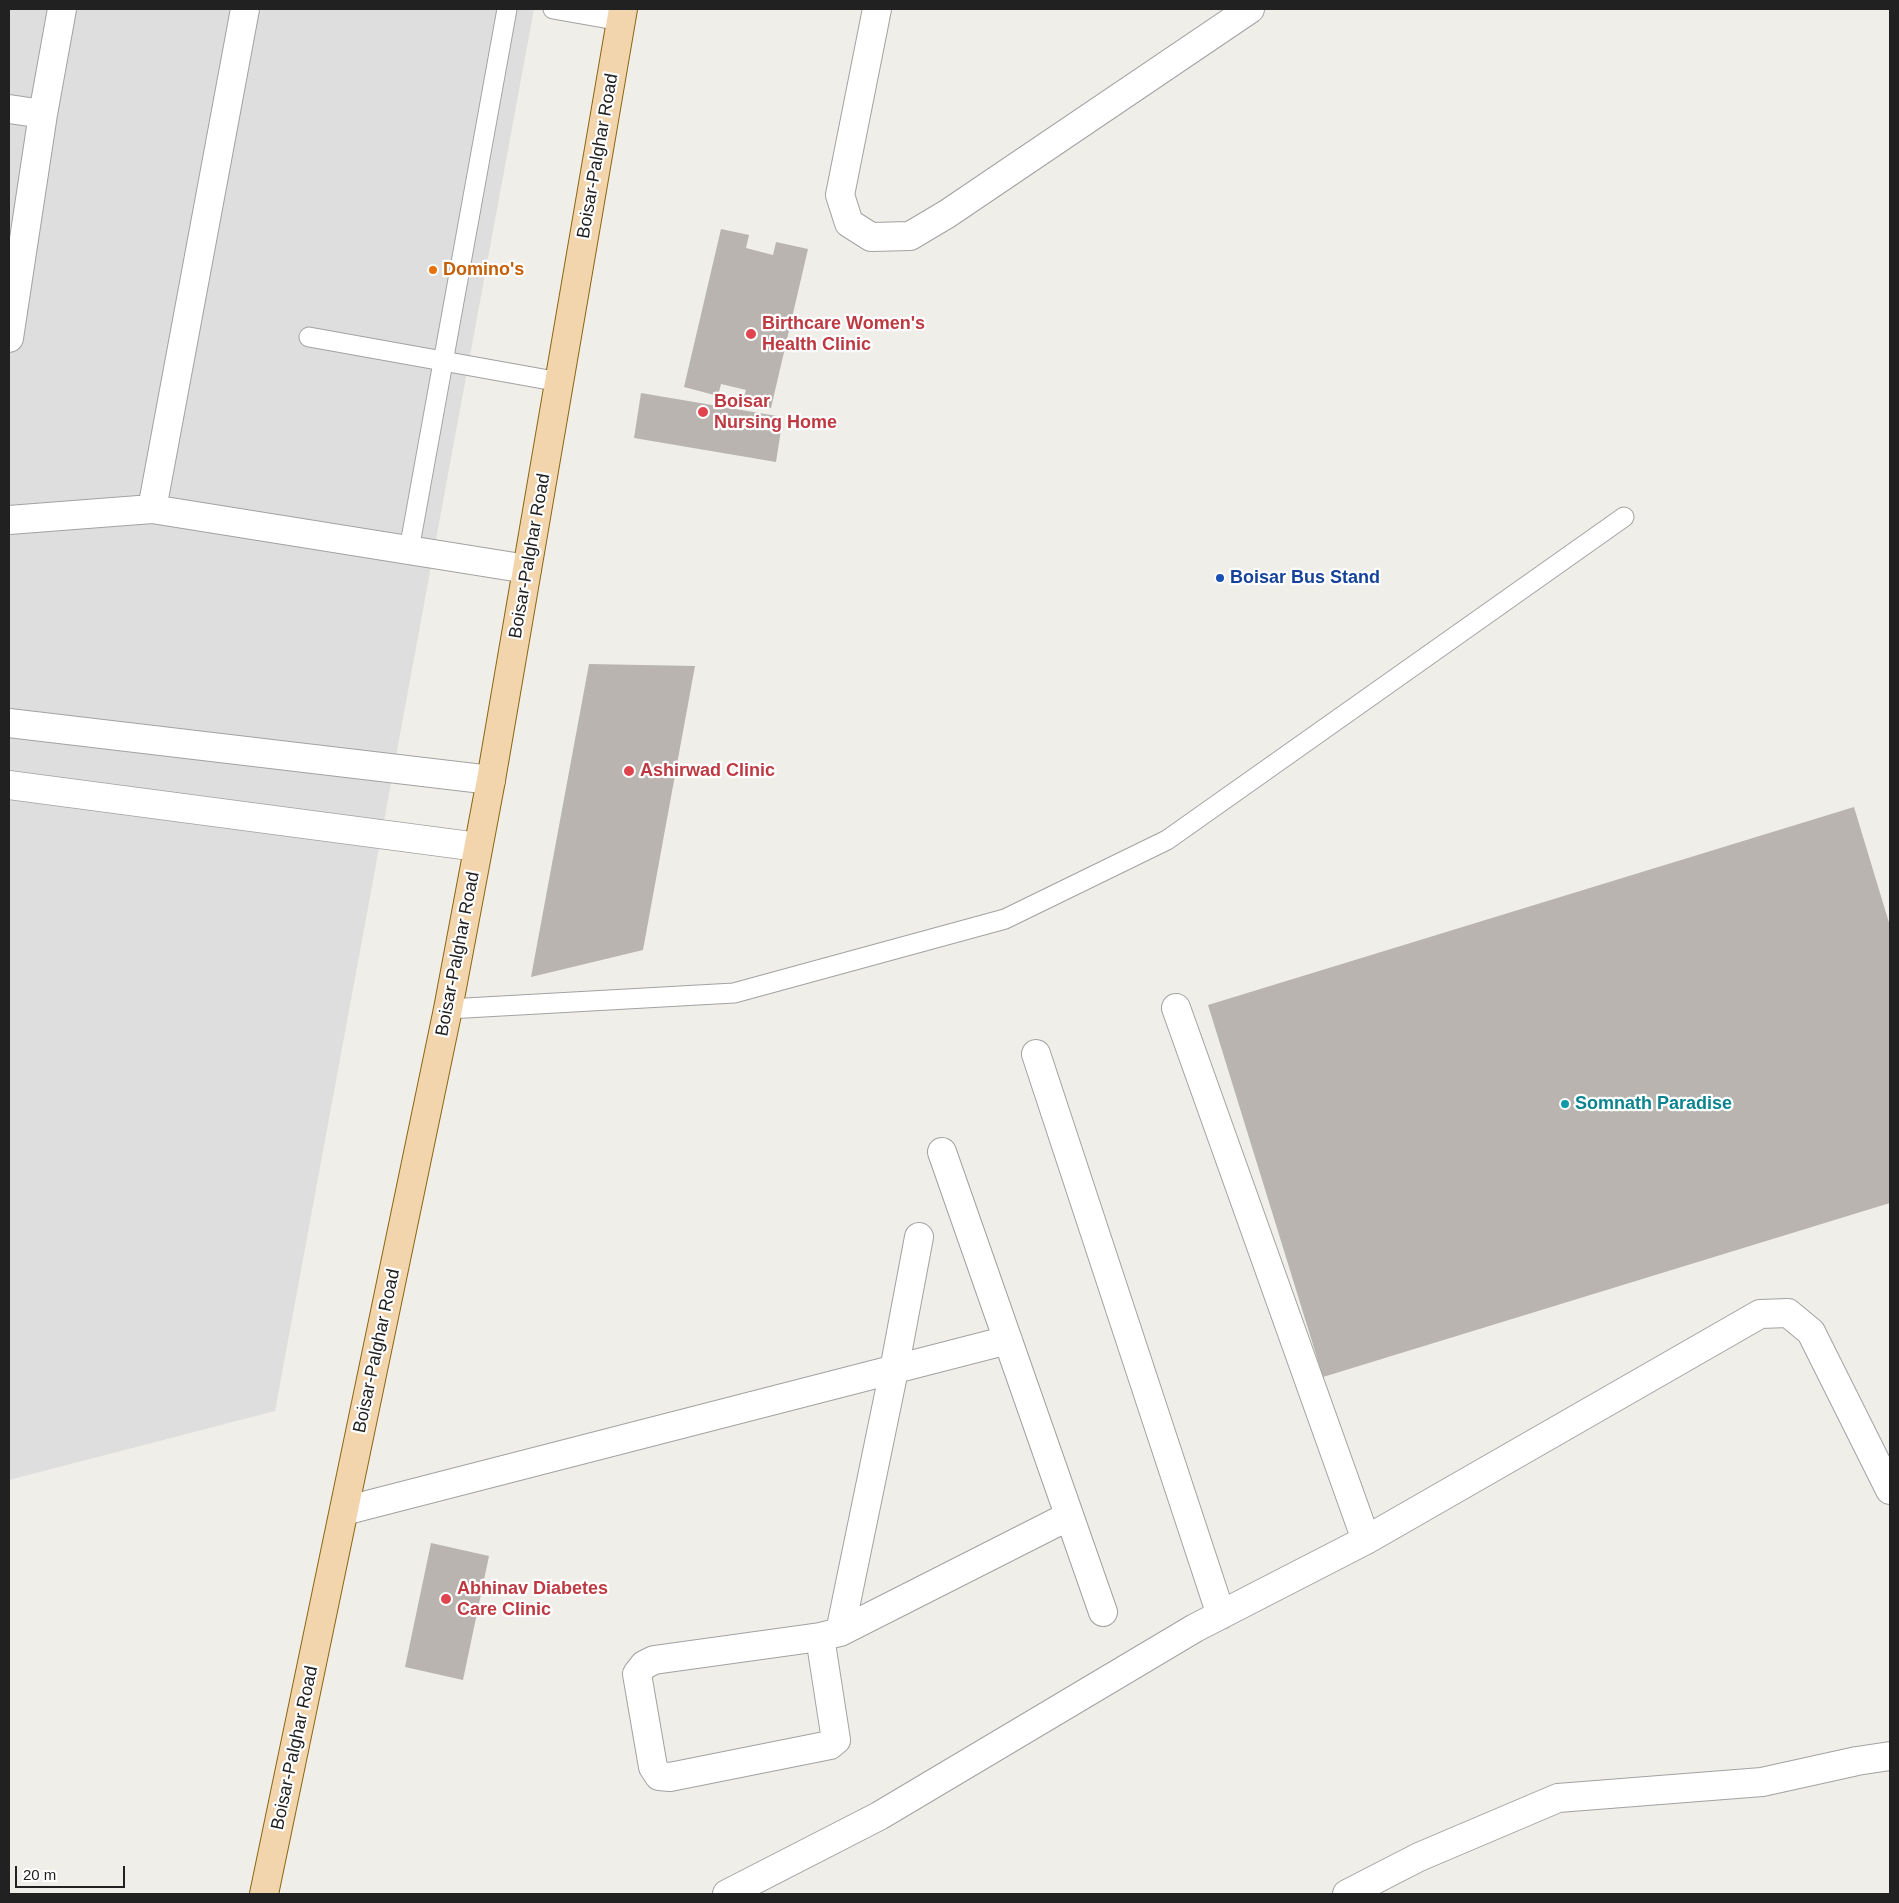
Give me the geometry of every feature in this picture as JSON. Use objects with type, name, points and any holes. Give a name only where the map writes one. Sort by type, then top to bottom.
[{"type":"main road","name":"Boisar-Palghar Road","points":[[264,1894],[448,1008],[491,780],[622,15]]},
{"type":"street","points":[[9,338],[12,300],[62,9]]},
{"type":"street","points":[[152,510],[245,9]]},
{"type":"street","points":[[877,9],[840,195],[849,223],[871,237],[910,236],[947,214],[1250,9]]},
{"type":"street","points":[[9,109],[43,114]]},
{"type":"street","points":[[9,520],[152,510],[527,570]]},
{"type":"street","points":[[9,723],[491,780]]},
{"type":"street","points":[[9,785],[478,847]]},
{"type":"street","points":[[1176,1008],[1366,1540]]},
{"type":"street","points":[[1036,1054],[1221,1616]]},
{"type":"street","points":[[942,1152],[1103,1612]]},
{"type":"street","points":[[919,1237],[894,1370],[830,1634],[836,1740],[830,1745],[670,1777],[659,1776],[653,1767],[637,1674],[644,1665],[654,1660],[830,1634],[1069,1516]]},
{"type":"street","points":[[727,1894],[879,1816],[1195,1628],[1366,1540],[1760,1314],[1788,1313],[1811,1332],[1890,1490]]},
{"type":"street","points":[[344,1511],[1008,1340]]},
{"type":"street","points":[[1347,1894],[1419,1857],[1558,1798],[1762,1782],[1857,1761],[1890,1756]]},
{"type":"lane","points":[[409,550],[507,9]]},
{"type":"lane","points":[[553,9],[622,15]]},
{"type":"lane","points":[[309,337],[560,382]]},
{"type":"lane","points":[[448,1008],[734,993],[1005,919],[1167,840],[1624,517]]},
{"type":"shaded area","points":[[9,9],[534,9],[275,1411],[9,1480]]},
{"type":"building","points":[[721,229],[749,235],[746,248],[773,255],[776,242],[808,249],[771,408],[743,401],[746,390],[721,384],[718,396],[684,387]]},
{"type":"building","points":[[641,393],[783,417],[776,462],[634,438]]},
{"type":"building","points":[[589,664],[695,666],[643,950],[531,977]]},
{"type":"building","name":"Somnath Paradise","points":[[1854,807],[1890,926],[1890,1203],[1323,1377],[1208,1005]]},
{"type":"building","points":[[431,1543],[489,1556],[463,1680],[405,1667]]},
{"type":"place","name":"Domino's","points":[[433,270]]},
{"type":"place","name":"Birthcare Women's Health Clinic","points":[[751,334]]},
{"type":"place","name":"Boisar Nursing Home","points":[[703,412]]},
{"type":"place","name":"Boisar Bus Stand","points":[[1220,578]]},
{"type":"place","name":"Ashirwad Clinic","points":[[629,771]]},
{"type":"place","name":"Somnath Paradise","points":[[1565,1104]]},
{"type":"place","name":"Abhinav Diabetes Care Clinic","points":[[446,1599]]}]
